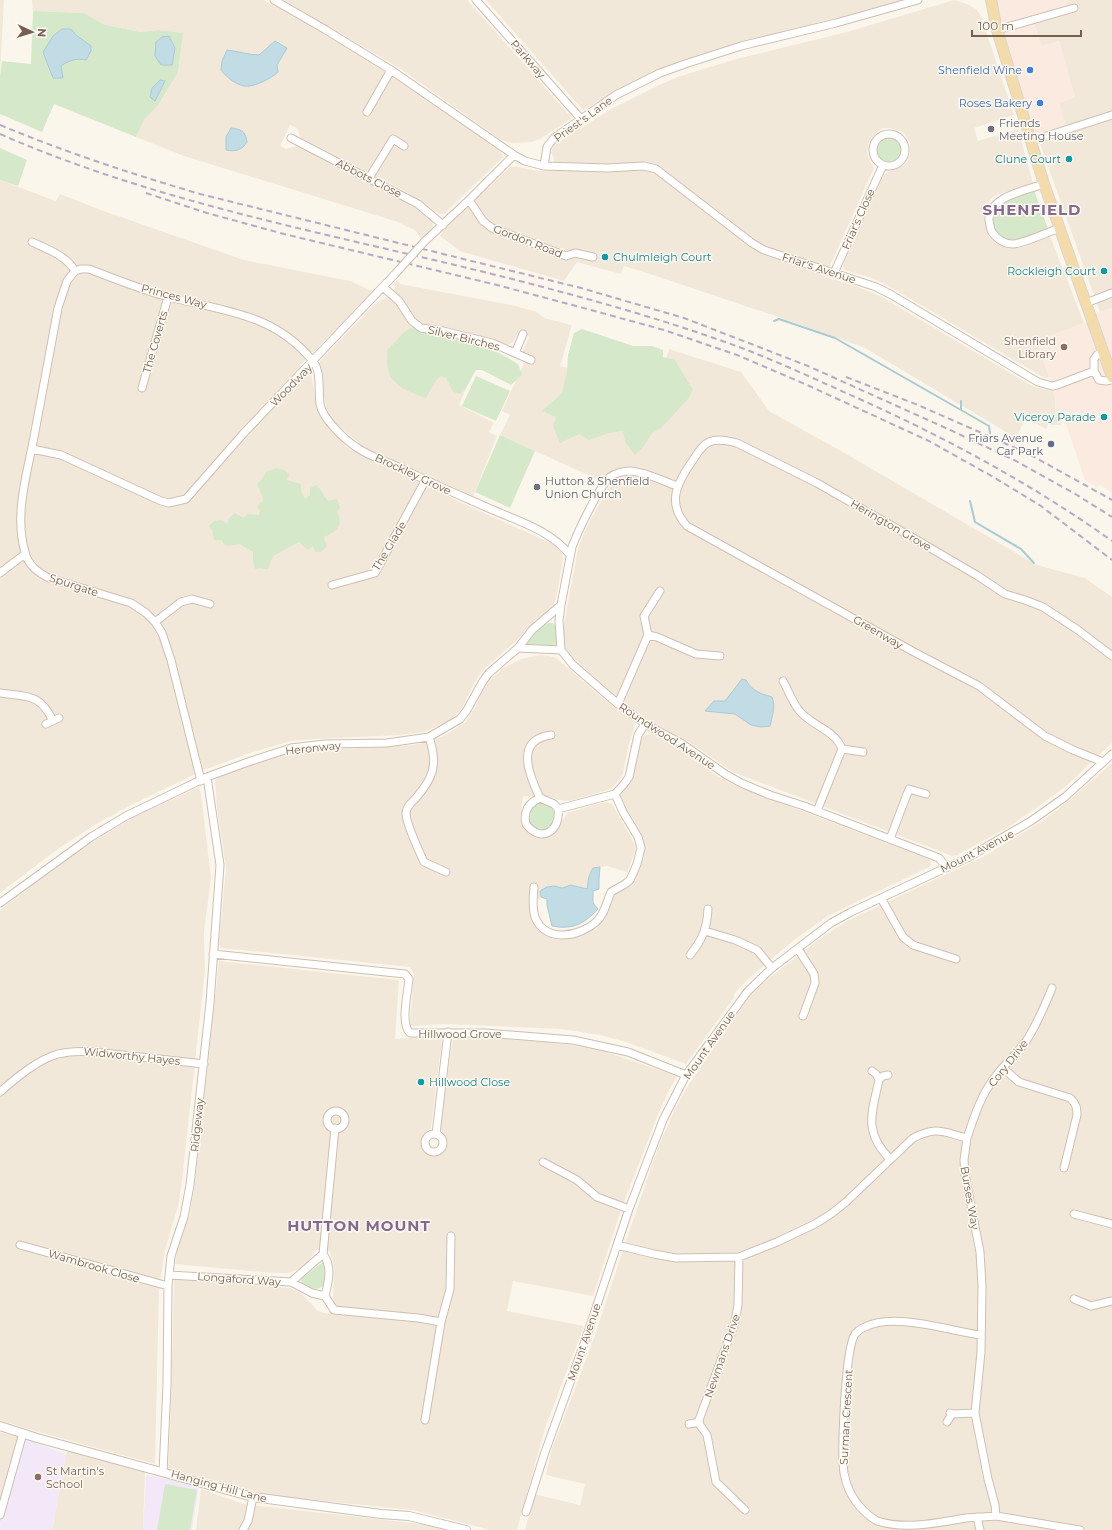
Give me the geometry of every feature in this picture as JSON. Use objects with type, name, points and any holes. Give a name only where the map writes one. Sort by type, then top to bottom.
[{"type":"main road","points":[[991,0],[997,30],[1030,141],[1112,378]]},
{"type":"street","points":[[274,0],[391,70],[420,89],[474,129],[514,155],[524,161],[544,166]]},
{"type":"street","name":"Parkway","points":[[476,0],[581,119]]},
{"type":"street","name":"Priest's Lane","points":[[544,166],[547,147],[554,138],[616,95],[660,73],[741,46],[836,23],[918,0]]},
{"type":"street","points":[[997,30],[1074,8]]},
{"type":"street","points":[[367,112],[391,70]]},
{"type":"street","points":[[1030,141],[1112,115]]},
{"type":"street","points":[[892,134],[902,140],[904,144],[903,158],[892,166],[883,165],[874,158],[874,142],[882,135],[892,134]]},
{"type":"street","name":"Abbots Close","points":[[291,138],[418,204],[443,225]]},
{"type":"street","points":[[369,178],[393,139],[404,146]]},
{"type":"street","name":"Woodway","points":[[32,449],[61,455],[161,501],[169,503],[186,499],[243,434],[424,242],[470,200],[514,155]]},
{"type":"street","name":"Friar's Close","points":[[834,273],[883,165]]},
{"type":"street","name":"Friar's Avenue","points":[[544,166],[607,168],[644,166],[656,169],[752,243],[764,250],[876,287],[1044,385],[1057,385],[1094,371]]},
{"type":"street","points":[[1044,184],[999,200],[992,209],[989,219],[991,230],[997,238],[1006,243],[1014,244],[1059,228]]},
{"type":"street","name":"Gordon Road","points":[[470,200],[483,221],[492,228],[566,256],[575,253],[594,257]]},
{"type":"street","points":[[32,242],[66,260],[72,265],[75,271]]},
{"type":"street","name":"Princes Way","points":[[75,271],[89,269],[168,297],[204,304],[256,319],[274,327],[296,343],[313,361]]},
{"type":"street","name":"Spurgate","points":[[75,271],[67,281],[58,308],[24,490],[22,509],[22,543],[30,564],[39,573],[49,578],[131,603],[146,613],[155,622],[162,633],[171,660],[204,779]]},
{"type":"street","name":"Silver Birches","points":[[383,287],[399,301],[412,321],[422,328],[443,331],[492,343],[531,360]]},
{"type":"street","points":[[1086,303],[1112,293]]},
{"type":"street","name":"The Coverts","points":[[142,388],[168,297]]},
{"type":"street","name":"Silver Birches","points":[[515,353],[523,334]]},
{"type":"street","points":[[1103,352],[1097,355],[1094,359],[1094,371],[1099,380],[1106,382],[1112,378]]},
{"type":"street","name":"Brockley Grove","points":[[313,361],[319,384],[320,406],[327,418],[340,434],[356,447],[426,481],[535,528],[560,544],[570,555]]},
{"type":"street","name":"Herington Grove","points":[[677,486],[701,448],[709,442],[728,441],[737,443],[817,482],[978,576],[1005,594],[1043,607],[1078,630],[1112,656]]},
{"type":"street","points":[[518,648],[561,650],[559,620],[570,555],[575,538],[599,491],[611,476],[629,471],[643,473],[677,486]]},
{"type":"street","name":"The Glade","points":[[332,585],[375,573],[426,481]]},
{"type":"street","name":"Greenway","points":[[677,486],[675,507],[680,518],[687,526],[914,652],[979,686],[1045,736],[1073,750],[1103,762]]},
{"type":"street","points":[[560,544],[575,538]]},
{"type":"street","points":[[0,573],[25,554]]},
{"type":"street","points":[[618,704],[648,635],[644,616],[660,591]]},
{"type":"street","points":[[155,622],[181,602],[192,599],[210,604]]},
{"type":"street","name":"Heronway","points":[[0,903],[91,837],[126,816],[204,779],[248,762],[291,748],[325,744],[387,742],[429,737],[460,719],[489,673],[518,648],[533,630],[561,605]]},
{"type":"street","points":[[648,635],[657,637],[696,654],[720,656]]},
{"type":"street","name":"Roundwood Avenue","points":[[561,650],[573,665],[618,704],[645,724],[681,743],[725,774],[741,783],[770,795],[817,811],[939,858],[946,867]]},
{"type":"street","points":[[783,681],[798,710],[839,741],[842,749],[817,811]]},
{"type":"street","points":[[0,693],[32,698],[41,702],[48,710],[53,721]]},
{"type":"street","points":[[558,809],[615,794],[629,777],[638,736],[645,724]]},
{"type":"street","points":[[540,798],[529,805],[525,814],[526,824],[529,829],[535,833],[544,834],[552,830],[558,822],[558,809],[554,804],[540,798],[530,778],[528,754],[534,741],[539,737],[551,734]]},
{"type":"street","points":[[429,737],[434,758],[434,769],[425,788],[407,808],[406,818],[424,862],[446,872]]},
{"type":"street","points":[[842,749],[863,752]]},
{"type":"street","name":"Mount Avenue","points":[[526,1512],[629,1209],[663,1120],[686,1075],[748,991],[772,968],[831,924],[851,912],[974,854],[1030,822],[1065,797],[1112,754]]},
{"type":"street","name":"Ridgeway","points":[[163,1472],[167,1386],[169,1274],[171,1256],[188,1201],[204,1064],[220,865],[204,779]]},
{"type":"street","points":[[890,839],[908,789],[926,794]]},
{"type":"street","points":[[534,887],[535,917],[538,923],[551,933],[560,935],[579,932],[595,922],[605,909],[611,892],[630,880],[640,853],[640,843],[638,837],[622,812],[615,794]]},
{"type":"street","points":[[881,898],[903,937],[913,945],[956,959]]},
{"type":"street","points":[[690,955],[705,931],[708,909]]},
{"type":"street","points":[[705,931],[735,940],[757,950],[772,968]]},
{"type":"street","points":[[798,949],[814,974],[815,983],[803,1016]]},
{"type":"street","name":"Hillwood Grove","points":[[213,954],[405,974],[409,979],[405,1021],[407,1030],[410,1033],[485,1033],[554,1037],[628,1052],[686,1075]]},
{"type":"street","name":"Cory Drive","points":[[967,1138],[974,1114],[994,1078],[1028,1038],[1052,988]]},
{"type":"street","points":[[436,1134],[448,1032]]},
{"type":"street","name":"Widworthy Hayes","points":[[0,1092],[23,1073],[51,1056],[60,1053],[78,1051],[95,1052],[204,1064]]},
{"type":"street","points":[[1003,1068],[1019,1082],[1070,1098],[1074,1102],[1077,1108],[1077,1115],[1064,1168]]},
{"type":"street","points":[[872,1071],[876,1074],[879,1080],[873,1112],[872,1133],[875,1141],[890,1159]]},
{"type":"street","points":[[879,1080],[888,1075]]},
{"type":"street","points":[[291,1282],[323,1254],[335,1128]]},
{"type":"street","points":[[617,1245],[676,1258],[739,1257],[815,1224],[831,1214],[846,1202],[913,1138],[925,1132],[938,1130],[967,1138]]},
{"type":"street","name":"Burses Way","points":[[967,1138],[964,1160],[965,1175],[980,1252],[982,1286],[982,1335],[975,1413],[996,1516]]},
{"type":"street","points":[[543,1162],[578,1180],[597,1197],[629,1209]]},
{"type":"street","points":[[1074,1214],[1112,1224]]},
{"type":"street","points":[[425,1420],[441,1322],[450,1289],[451,1236]]},
{"type":"street","name":"Wambrook Close","points":[[20,1245],[168,1286]]},
{"type":"street","points":[[323,1254],[327,1259],[329,1271],[325,1296],[334,1310],[418,1318],[441,1322]]},
{"type":"street","name":"Newmans Drive","points":[[699,1420],[735,1322],[738,1305],[739,1257]]},
{"type":"street","name":"Longaford Way","points":[[169,1274],[291,1282],[312,1293],[325,1296]]},
{"type":"street","points":[[1074,1299],[1091,1306],[1112,1301]]},
{"type":"street","name":"Surman Crescent","points":[[982,1335],[898,1321],[874,1324],[860,1329],[855,1334],[851,1346],[845,1406],[843,1445],[844,1473],[848,1487],[862,1509],[878,1522],[902,1529],[914,1529],[966,1518],[996,1516]]},
{"type":"street","points":[[947,1422],[951,1413],[975,1413]]},
{"type":"street","points":[[689,1424],[695,1423],[699,1420],[700,1425],[707,1435],[716,1482],[745,1510]]},
{"type":"street","name":"Hanging Hill Lane","points":[[0,1426],[253,1497],[381,1514],[410,1516],[466,1530]]},
{"type":"street","points":[[0,1515],[23,1433]]},
{"type":"street","points":[[243,1530],[248,1521],[253,1497]]},
{"type":"street","points":[[996,1516],[1080,1530]]},
{"type":"street","points":[[977,1517],[980,1530]]},
{"type":"shaded area","points":[[0,0],[4,0],[0,76]]},
{"type":"shaded area","points":[[32,0],[264,0],[344,46],[433,102],[496,147],[503,157],[444,214],[439,214],[405,191],[301,138],[297,128],[290,125],[280,146],[286,149],[298,146],[410,204],[433,221],[433,227],[422,241],[416,231],[398,222],[184,156],[136,137],[144,120],[178,72],[183,33],[159,30],[141,32],[105,25],[84,13],[33,11]],"holes":[[[275,41],[287,48],[269,79],[259,83],[235,82],[227,78],[243,52],[251,55],[259,55]]]},
{"type":"shaded area","points":[[284,0],[467,0],[572,118],[540,139],[532,142],[512,143],[501,140],[401,69]]},
{"type":"shaded area","points":[[486,0],[906,0],[857,15],[745,42],[694,57],[672,65],[631,84],[583,110]]},
{"type":"shaded area","points":[[954,0],[967,4],[976,9],[981,16],[1014,115],[974,128],[978,141],[1018,129],[1033,183],[997,195],[991,199],[987,205],[984,215],[986,230],[989,236],[996,243],[1006,247],[1019,246],[1050,236],[1084,323],[1037,341],[1049,377],[1046,378],[887,285],[872,278],[844,270],[843,265],[884,174],[903,166],[908,161],[910,154],[910,143],[903,132],[890,128],[883,128],[878,131],[869,141],[867,154],[874,168],[825,277],[853,285],[880,296],[1034,387],[1053,391],[1055,413],[1060,414],[1061,425],[1048,425],[1046,429],[1026,418],[1016,438],[865,348],[793,322],[624,266],[621,274],[577,262],[564,281],[460,251],[440,236],[443,230],[510,167],[539,171],[554,171],[554,158],[551,153],[554,145],[613,108],[657,86],[678,77],[736,59],[847,32]]},
{"type":"shaded area","points":[[991,0],[1067,0],[1068,6],[1032,16],[1041,46],[1059,41],[1075,97],[1059,103],[1067,129],[1031,141]]},
{"type":"shaded area","points":[[1067,0],[1112,0],[1112,308],[1100,312],[1040,144],[1067,134],[1058,103],[1075,97],[1059,41],[1041,46],[1032,16],[1068,6]]},
{"type":"shaded area","points":[[0,180],[56,201],[60,194],[98,209],[244,260],[350,281],[374,292],[300,365],[311,374],[319,414],[346,447],[462,503],[553,544],[561,551],[563,558],[556,599],[549,612],[482,671],[474,683],[462,708],[451,720],[424,732],[399,735],[291,741],[250,753],[204,770],[135,803],[96,824],[55,851],[0,893]]},
{"type":"shaded area","points":[[397,280],[400,284],[512,305],[537,312],[544,318],[572,325],[560,366],[656,391],[669,349],[741,372],[769,411],[1037,565],[1085,578],[1112,597],[1112,743],[1066,786],[1039,806],[1007,828],[957,855],[952,856],[733,772],[686,740],[656,725],[631,708],[609,690],[566,650],[563,629],[578,549],[586,528],[610,485],[500,435],[510,415],[502,411],[526,359],[522,353],[529,337],[518,332],[513,342],[507,346],[490,341],[471,377],[459,405],[494,423],[489,432],[497,436],[473,497],[362,446],[329,415],[326,407],[318,363],[374,305],[394,292]]},
{"type":"shaded area","points":[[1112,308],[1112,493],[1100,485],[1097,487],[1085,480],[1063,415],[1055,413],[1055,400],[1052,386],[1037,341],[1093,320],[1091,315]]},
{"type":"shaded area","points":[[541,655],[556,658],[605,700],[634,722],[635,726],[629,743],[623,773],[614,786],[608,790],[573,800],[564,801],[548,797],[523,796],[520,817],[522,826],[534,837],[548,837],[553,834],[558,829],[567,813],[605,802],[612,804],[635,846],[635,852],[627,872],[607,866],[593,868],[588,876],[587,889],[571,885],[562,888],[554,886],[540,891],[541,900],[536,895],[530,907],[530,914],[535,924],[552,937],[567,938],[586,931],[612,895],[634,877],[638,871],[644,858],[644,843],[640,831],[621,801],[621,793],[630,782],[640,740],[644,736],[651,733],[681,749],[717,776],[738,787],[929,859],[931,865],[828,916],[794,940],[746,981],[735,993],[733,999],[686,1064],[626,1042],[600,1035],[561,1029],[445,1024],[410,1026],[414,974],[410,967],[221,948],[219,944],[226,868],[217,808],[216,778],[250,765],[283,755],[305,751],[412,745],[428,742],[446,735],[465,722],[475,708],[489,681],[502,669],[521,659]]},
{"type":"shaded area","points":[[1112,763],[1112,1530],[525,1530],[534,1494],[580,1505],[585,1484],[546,1475],[551,1452],[594,1338],[659,1145],[676,1107],[689,1084],[745,1003],[759,986],[822,937],[849,920],[983,857],[1041,822],[1072,798]]},
{"type":"shaded area","points":[[199,787],[211,877],[204,933],[205,970],[182,1181],[178,1206],[165,1250],[159,1289],[155,1464],[0,1420],[0,910],[74,854],[105,834],[136,816]]},
{"type":"shaded area","points":[[219,961],[399,980],[395,1039],[442,1037],[431,1128],[422,1138],[422,1146],[424,1151],[430,1155],[435,1156],[443,1153],[447,1145],[440,1128],[452,1043],[453,1039],[457,1036],[572,1045],[603,1051],[677,1076],[657,1117],[621,1210],[593,1296],[513,1281],[507,1311],[584,1326],[545,1428],[517,1530],[491,1530],[412,1510],[294,1498],[261,1493],[168,1468],[174,1279],[290,1288],[302,1294],[318,1311],[328,1314],[333,1306],[334,1267],[330,1251],[316,1250],[307,1263],[299,1269],[288,1273],[175,1264],[177,1252],[190,1214],[195,1183]]},
{"type":"shaded area","points":[[0,1432],[25,1439],[0,1525]]},
{"type":"shaded area","name":"St Martin's School","points":[[25,1439],[66,1454],[52,1530],[0,1530],[0,1525]]},
{"type":"shaded area","points":[[68,1451],[145,1471],[143,1530],[52,1530],[66,1454]]},
{"type":"shaded area","points":[[146,1475],[199,1485],[192,1530],[143,1530]]},
{"type":"shaded area","points":[[201,1489],[244,1504],[421,1524],[446,1530],[196,1530]]},
{"type":"green space","points":[[33,11],[84,13],[105,25],[141,32],[159,30],[183,33],[178,72],[158,105],[144,120],[136,137],[54,104],[42,132],[0,114],[0,76],[2,61],[31,64]]},
{"type":"green space","points":[[889,136],[899,140],[903,150],[899,160],[889,164],[879,160],[875,150],[879,140]]},
{"type":"green space","points":[[0,148],[27,160],[18,186],[0,180]]},
{"type":"green space","points":[[1034,190],[1048,229],[1026,238],[1013,241],[1002,238],[994,230],[992,224],[991,218],[995,207],[1007,198]]},
{"type":"green space","points":[[411,328],[480,346],[499,353],[518,364],[522,375],[511,385],[482,370],[476,370],[461,394],[453,392],[446,378],[441,376],[434,383],[426,398],[416,395],[394,382],[387,365],[387,350]]},
{"type":"green space","points":[[582,329],[633,346],[652,346],[663,350],[663,357],[675,360],[693,390],[688,399],[661,428],[652,433],[644,446],[635,455],[625,442],[623,431],[609,433],[589,440],[579,434],[560,443],[553,426],[556,417],[542,411],[562,393],[567,372],[568,355],[574,333]]},
{"type":"green space","points":[[476,376],[510,391],[496,421],[462,406]]},
{"type":"green space","points":[[500,435],[535,451],[510,508],[475,492]]},
{"type":"green space","points":[[276,468],[284,470],[289,474],[287,480],[301,484],[301,491],[305,499],[310,495],[310,488],[316,485],[328,501],[337,499],[340,507],[337,512],[340,521],[338,528],[335,531],[324,537],[327,546],[321,552],[315,552],[313,546],[308,550],[299,542],[273,556],[268,569],[255,569],[253,552],[240,544],[229,546],[224,545],[222,540],[214,540],[212,530],[209,526],[214,521],[222,520],[227,524],[229,518],[235,513],[244,518],[247,514],[259,515],[260,511],[257,507],[264,501],[257,484],[266,472]]},
{"type":"green space","points":[[549,623],[553,623],[556,627],[557,647],[525,646],[525,644],[536,632]]},
{"type":"green space","points":[[541,803],[552,807],[555,820],[551,826],[540,832],[529,825],[528,814],[533,806]]},
{"type":"green space","points":[[323,1262],[326,1266],[327,1276],[323,1285],[320,1288],[314,1289],[305,1285],[301,1280],[302,1278]]},
{"type":"green space","points":[[165,1484],[197,1490],[190,1530],[157,1530]]},
{"type":"water","points":[[62,29],[71,29],[76,35],[91,46],[91,51],[86,60],[73,60],[61,66],[63,78],[53,78],[43,52],[53,36]]},
{"type":"water","points":[[169,36],[175,48],[172,65],[161,65],[155,56],[156,42],[162,37]]},
{"type":"water","points":[[275,41],[287,48],[277,65],[278,72],[267,80],[252,86],[244,86],[231,80],[221,70],[222,61],[227,50],[259,55]]},
{"type":"water","points":[[160,80],[165,81],[155,101],[150,97],[152,88]]},
{"type":"water","points":[[231,128],[242,131],[247,142],[243,147],[233,151],[226,150],[226,137]]},
{"type":"water","points":[[742,679],[746,680],[748,684],[757,692],[772,697],[774,708],[770,726],[761,727],[751,725],[735,714],[705,711],[714,701],[725,701]]},
{"type":"water","points":[[600,867],[599,889],[593,891],[593,903],[598,909],[588,919],[578,925],[566,927],[552,926],[547,899],[541,897],[540,891],[547,887],[554,886],[562,888],[571,885],[587,889],[589,877],[593,868]]},
{"type":"waterway","points":[[774,321],[779,319],[835,338],[961,410]]},
{"type":"waterway","points":[[961,401],[961,410],[989,426],[990,433]]},
{"type":"waterway","points":[[970,501],[975,522],[1021,549],[1034,563]]},
{"type":"railway","points":[[0,125],[99,162],[200,194],[581,288],[684,318],[808,366],[948,429],[1016,461],[1077,495],[1112,517]]},
{"type":"railway","points":[[0,134],[122,180],[184,199],[247,216],[562,292],[656,319],[717,339],[796,371],[881,409],[949,442],[1016,479],[1081,519],[1112,541]]},
{"type":"railway","points":[[146,193],[207,213],[284,234],[497,285],[664,330],[737,355],[805,384],[929,441],[1041,506],[1112,560]]},
{"type":"railway","points":[[846,377],[918,405],[1027,453],[1112,500]]},
{"type":"place","name":"Shenfield Wine","points":[[1030,70]]},
{"type":"place","name":"Roses Bakery","points":[[1040,103]]},
{"type":"place","name":"Friends Meeting House","points":[[991,129]]},
{"type":"place","name":"Clune Court","points":[[1069,159]]},
{"type":"place","name":"Chulmleigh Court","points":[[605,257]]},
{"type":"place","name":"Rockleigh Court","points":[[1104,271]]},
{"type":"place","name":"Shenfield Library","points":[[1064,347]]},
{"type":"place","name":"Viceroy Parade","points":[[1104,417]]},
{"type":"place","name":"Friars Avenue Car Park","points":[[1051,444]]},
{"type":"place","name":"Hutton & Shenfield Union Church","points":[[537,487]]},
{"type":"place","name":"Hillwood Close","points":[[421,1082]]},
{"type":"place","name":"St Martin's School","points":[[38,1477]]},
{"type":"district","name":"SHENFIELD","points":[[1032,209]]},
{"type":"district","name":"HUTTON MOUNT","points":[[359,1225]]}]
